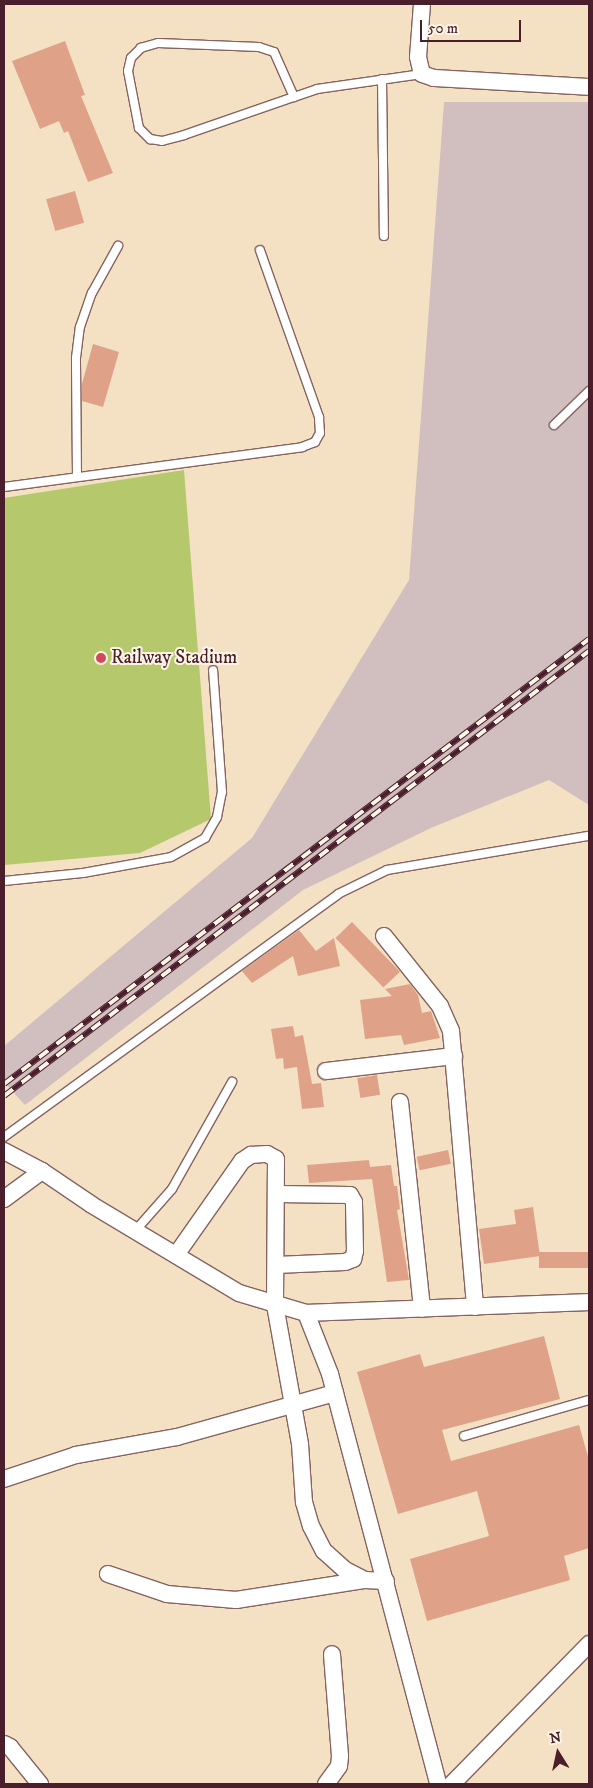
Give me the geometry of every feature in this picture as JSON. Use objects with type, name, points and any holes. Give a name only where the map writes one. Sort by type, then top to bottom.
[{"type":"street","points":[[422,4],[418,57],[422,74],[434,78],[589,87]]},
{"type":"street","points":[[384,936],[440,1006],[452,1031],[474,1307]]},
{"type":"street","points":[[326,1071],[454,1056]]},
{"type":"street","points":[[400,1102],[422,1309]]},
{"type":"street","points":[[4,1150],[42,1170],[136,1231],[239,1293],[275,1305],[306,1313],[589,1302]]},
{"type":"street","points":[[176,1255],[242,1161],[251,1155],[267,1154],[276,1159],[275,1305],[294,1403],[304,1502],[311,1526],[324,1551],[344,1570],[365,1580]]},
{"type":"street","points":[[4,1199],[42,1170]]},
{"type":"street","points":[[276,1265],[346,1262],[353,1259],[355,1251],[354,1202],[350,1194],[277,1194]]},
{"type":"street","points":[[306,1313],[335,1393],[438,1784]]},
{"type":"street","points":[[4,1479],[76,1455],[177,1437],[335,1393]]},
{"type":"street","points":[[108,1574],[167,1594],[236,1600],[365,1580],[386,1581]]},
{"type":"street","points":[[452,1784],[466,1778],[589,1644]]},
{"type":"street","points":[[326,1784],[339,1766],[340,1756],[332,1654]]},
{"type":"street","points":[[4,1744],[10,1748],[40,1784]]},
{"type":"lane","points":[[294,97],[274,52],[259,47],[158,43],[141,48],[131,58],[128,71],[139,128],[150,139],[162,141],[333,86],[422,74]]},
{"type":"lane","points":[[382,79],[384,236]]},
{"type":"lane","points":[[77,476],[76,358],[80,327],[92,293],[118,246]]},
{"type":"lane","points":[[4,486],[302,447],[315,442],[320,433],[319,417],[260,250]]},
{"type":"lane","points":[[554,425],[589,391]]},
{"type":"lane","points":[[4,881],[83,873],[171,856],[205,838],[217,817],[222,792],[213,670]]},
{"type":"lane","points":[[4,1137],[338,894],[386,870],[589,836]]},
{"type":"lane","points":[[136,1231],[172,1190],[232,1082]]},
{"type":"lane","points":[[464,1436],[589,1400]]},
{"type":"shaded area","points":[[444,102],[589,102],[589,805],[549,780],[431,828],[303,890],[25,1105],[4,1082],[4,1046],[252,838],[409,580]]},
{"type":"green space","name":"Railway Stadium","points":[[184,470],[211,819],[140,853],[4,865],[4,498]]},
{"type":"building","points":[[65,41],[85,95],[81,96],[113,173],[88,182],[68,131],[64,133],[59,121],[40,129],[12,61]]},
{"type":"building","points":[[75,191],[84,223],[55,231],[46,199]]},
{"type":"building","points":[[93,344],[119,352],[103,407],[82,401],[82,384]]},
{"type":"building","points":[[352,922],[400,972],[383,988],[335,938]]},
{"type":"building","points":[[299,930],[316,951],[334,938],[340,966],[298,976],[293,956],[252,983],[242,971]]},
{"type":"building","points":[[410,984],[418,995],[422,1013],[431,1011],[440,1038],[404,1045],[401,1035],[365,1039],[360,1000],[392,996],[385,989]]},
{"type":"building","points":[[293,1026],[295,1037],[303,1035],[312,1084],[321,1083],[324,1107],[302,1109],[297,1067],[284,1069],[283,1058],[276,1059],[271,1029]]},
{"type":"building","points":[[377,1075],[380,1095],[360,1098],[357,1078]]},
{"type":"building","points":[[448,1150],[451,1164],[420,1170],[417,1157]]},
{"type":"building","points":[[369,1160],[370,1167],[391,1165],[394,1186],[397,1186],[400,1209],[397,1210],[409,1280],[387,1282],[372,1179],[309,1183],[307,1165]]},
{"type":"building","points":[[533,1207],[540,1256],[484,1264],[479,1229],[516,1224],[514,1210]]},
{"type":"building","points":[[539,1252],[589,1252],[589,1268],[539,1268]]},
{"type":"building","points":[[544,1336],[560,1399],[442,1430],[451,1461],[579,1425],[589,1460],[589,1548],[564,1556],[570,1580],[427,1621],[410,1559],[489,1536],[477,1491],[398,1514],[357,1372],[420,1354],[424,1367]]},
{"type":"railway","points":[[4,1084],[589,639]]},
{"type":"railway","points":[[4,1096],[589,651]]},
{"type":"place","name":"Railway Stadium","points":[[101,658]]}]
